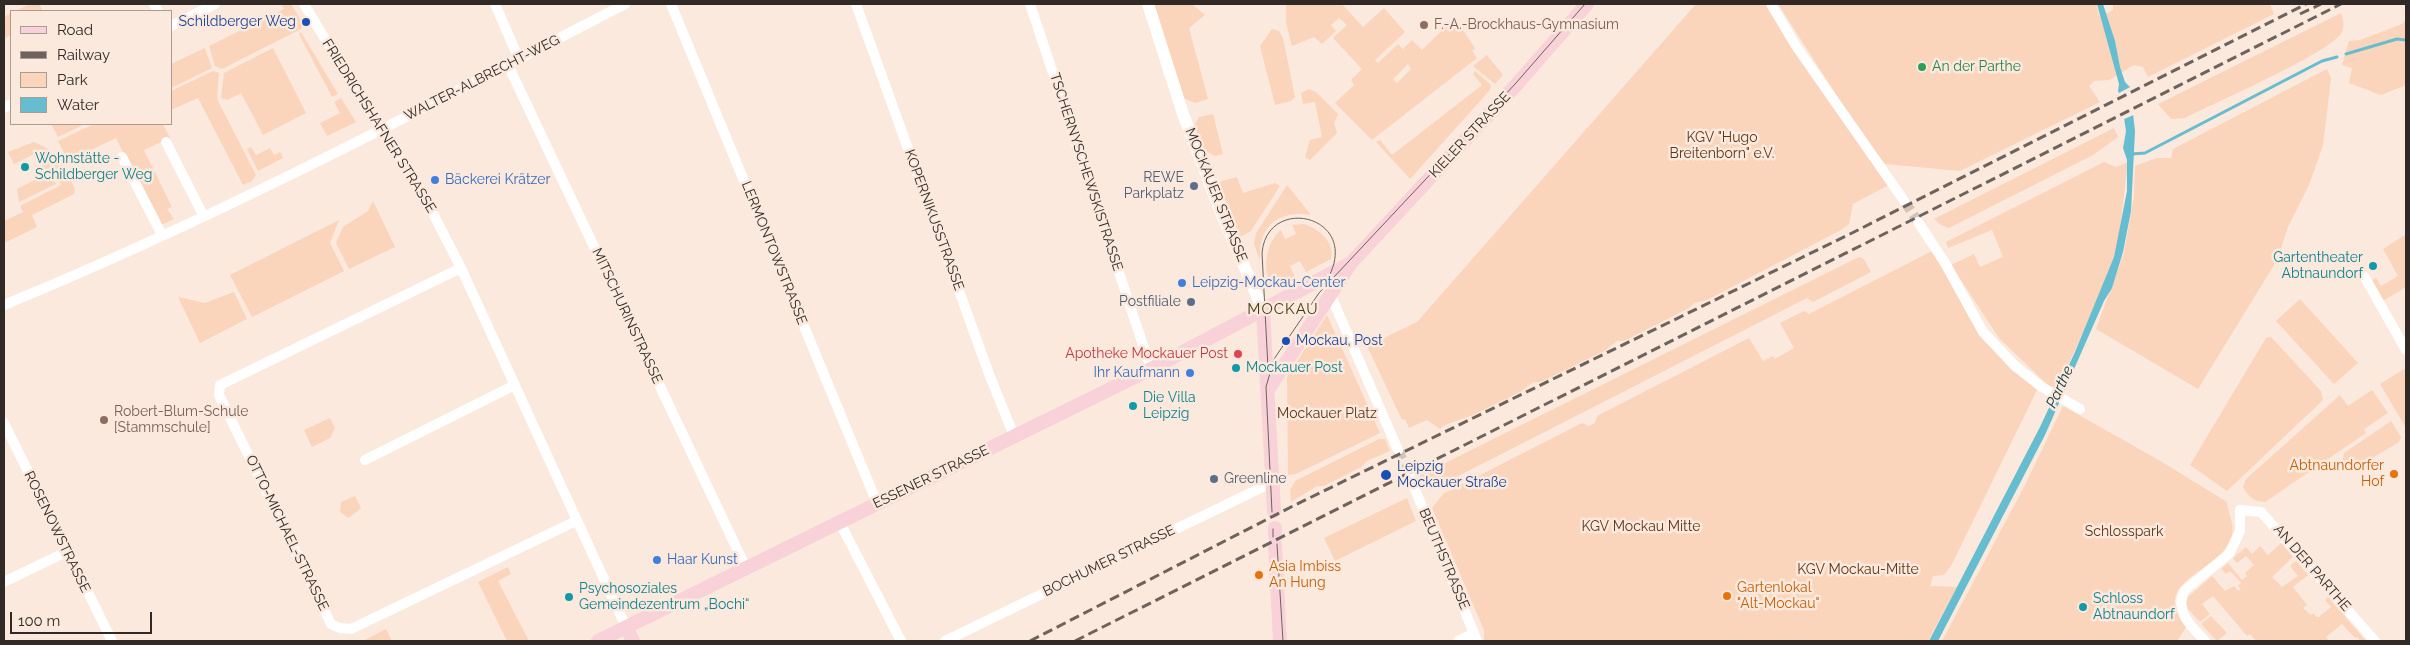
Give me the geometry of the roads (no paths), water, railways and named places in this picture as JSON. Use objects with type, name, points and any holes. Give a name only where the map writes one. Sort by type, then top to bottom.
[{"type":"main road","name":"KIELER STRASSE","points":[[1270,386],[1351,263],[1517,84],[1587,4]]},
{"type":"main road","name":"KIELER STRASSE","points":[[1263,310],[1351,263]]},
{"type":"main road","name":"ESSENER STRASSE","points":[[598,641],[1151,369],[1263,310]]},
{"type":"main road","name":"MOCKAUER STRASSE","points":[[1263,310],[1270,386],[1274,511]]},
{"type":"main road","points":[[1275,536],[1280,641]]},
{"type":"main road","name":"FRIEDRICHSHAFNER STRASSE","points":[[626,627],[633,641]]},
{"type":"street","points":[[172,26],[215,4]]},
{"type":"street","name":"FRIEDRICHSHAFNER STRASSE","points":[[304,4],[343,69],[383,128],[422,192],[515,385],[626,627]]},
{"type":"street","points":[[495,4],[518,59]]},
{"type":"street","name":"WALTER-ALBRECHT-WEG","points":[[4,305],[203,216],[383,128],[624,4]]},
{"type":"street","name":"LERMONTOWSTRASSE","points":[[671,4],[877,503]]},
{"type":"street","name":"KOPERNIKUSSTRASSE","points":[[856,4],[989,374],[1014,436]]},
{"type":"street","name":"TSCHERNYSCHEWSKISTRASSE","points":[[1030,4],[1151,369]]},
{"type":"street","name":"MOCKAUER STRASSE","points":[[1148,4],[1183,114],[1220,210],[1263,310]]},
{"type":"street","points":[[1771,4],[1796,46],[1905,202]]},
{"type":"street","name":"MITSCHURINSTRASSE","points":[[508,65],[746,568]]},
{"type":"street","points":[[166,142],[203,216]]},
{"type":"street","points":[[122,157],[162,235]]},
{"type":"street","points":[[1918,222],[1945,263],[1978,326],[2015,366],[2052,393],[2080,409]]},
{"type":"street","name":"OTTO-MICHAEL-STRASSE","points":[[460,268],[220,385],[219,395],[332,624],[340,628],[351,629],[576,521]]},
{"type":"street","points":[[2364,276],[2406,350]]},
{"type":"street","points":[[1331,296],[1398,450]]},
{"type":"street","points":[[365,460],[515,385]]},
{"type":"street","name":"ROSENOWSTRASSE","points":[[5,427],[112,641]]},
{"type":"street","name":"BEUTHSTRASSE","points":[[1410,477],[1475,637]]},
{"type":"street","name":"BOCHUMER STRASSE","points":[[945,641],[1273,482]]},
{"type":"street","name":"AN DER PARTHE","points":[[2205,641],[2184,615],[2180,603],[2185,590],[2229,554],[2240,531],[2240,510],[2262,512],[2375,641]]},
{"type":"street","points":[[839,522],[901,641]]},
{"type":"street","points":[[4,582],[66,552]]},
{"type":"street","points":[[1458,641],[1475,637]]},
{"type":"water","name":"Parthe","points":[[2097,4],[2103,4],[2115,41],[2120,67],[2125,82],[2130,87],[2135,131],[2131,211],[2123,252],[2112,288],[2104,301],[2045,435],[1938,641],[1929,641],[2040,427],[2075,352],[2114,257],[2127,191],[2127,160],[2123,148],[2126,131],[2121,97],[2118,91],[2119,84]]},
{"type":"waterway","points":[[2346,54],[2397,39],[2406,40]]},
{"type":"waterway","points":[[2131,154],[2145,153],[2322,61],[2337,57]]},
{"type":"tunnel","points":[[1905,202],[1918,222]]},
{"type":"tunnel","points":[[1398,450],[1410,477]]},
{"type":"tram line","points":[[1272,512],[1266,387],[1274,359],[1319,293],[1516,83],[1585,4]]},
{"type":"tram line","points":[[1268,368],[1262,253],[1268,234],[1279,223],[1295,218],[1310,220],[1324,228],[1333,240],[1335,258],[1327,280]]},
{"type":"tram line","points":[[1273,529],[1273,537]]},
{"type":"tram line","points":[[1277,544],[1283,641]]},
{"type":"railway","points":[[1030,641],[1293,506],[1850,234],[2306,4]]},
{"type":"railway","points":[[2300,14],[2321,4]]},
{"type":"railway","points":[[1075,641],[2341,4]]},
{"type":"place","name":"Schildberger Weg","points":[[306,22]]},
{"type":"place","name":"F.-A.-Brockhaus-Gymnasium","points":[[1424,25]]},
{"type":"place","name":"An der Parthe","points":[[1922,67]]},
{"type":"place","name":"Wohnstätte - Schildberger Weg","points":[[25,167]]},
{"type":"place","name":"Bäckerei Krätzer","points":[[435,180]]},
{"type":"place","name":"REWE Parkplatz","points":[[1194,186]]},
{"type":"place","name":"Gartentheater Abtnaundorf","points":[[2373,266]]},
{"type":"place","name":"Leipzig-Mockau-Center","points":[[1182,283]]},
{"type":"place","name":"Postfiliale","points":[[1191,302]]},
{"type":"place","name":"Mockau, Post","points":[[1286,341]]},
{"type":"place","name":"Apotheke Mockauer Post","points":[[1238,354]]},
{"type":"place","name":"Mockauer Post","points":[[1236,368]]},
{"type":"place","name":"Ihr Kaufmann","points":[[1190,373]]},
{"type":"place","name":"Die Villa Leipzig","points":[[1133,406]]},
{"type":"place","name":"Robert-Blum-Schule [Stammschule]","points":[[104,420]]},
{"type":"place","name":"Abtnaundorfer Hof","points":[[2394,474]]},
{"type":"place","name":"Leipzig Mockauer Straße","points":[[1386,475]]},
{"type":"place","name":"Greenline","points":[[1214,479]]},
{"type":"place","name":"Haar Kunst","points":[[657,560]]},
{"type":"place","name":"Asia Imbiss An Hung","points":[[1259,575]]},
{"type":"place","name":"Gartenlokal \"Alt-Mockau\"","points":[[1727,596]]},
{"type":"place","name":"Psychosoziales Gemeindezentrum „Bochi“","points":[[569,597]]},
{"type":"place","name":"Schloss Abtnaundorf","points":[[2083,607]]},
{"type":"district","name":"MOCKAU","points":[[1283,309]]},
{"type":"park label","name":"KGV \"Hugo Breitenborn\" e.V.","points":[[1722,146]]},
{"type":"park label","name":"Mockauer Platz","points":[[1327,414]]},
{"type":"park label","name":"KGV Mockau Mitte","points":[[1641,527]]},
{"type":"park label","name":"Schlosspark","points":[[2124,532]]},
{"type":"park label","name":"KGV Mockau-Mitte","points":[[1858,570]]}]
